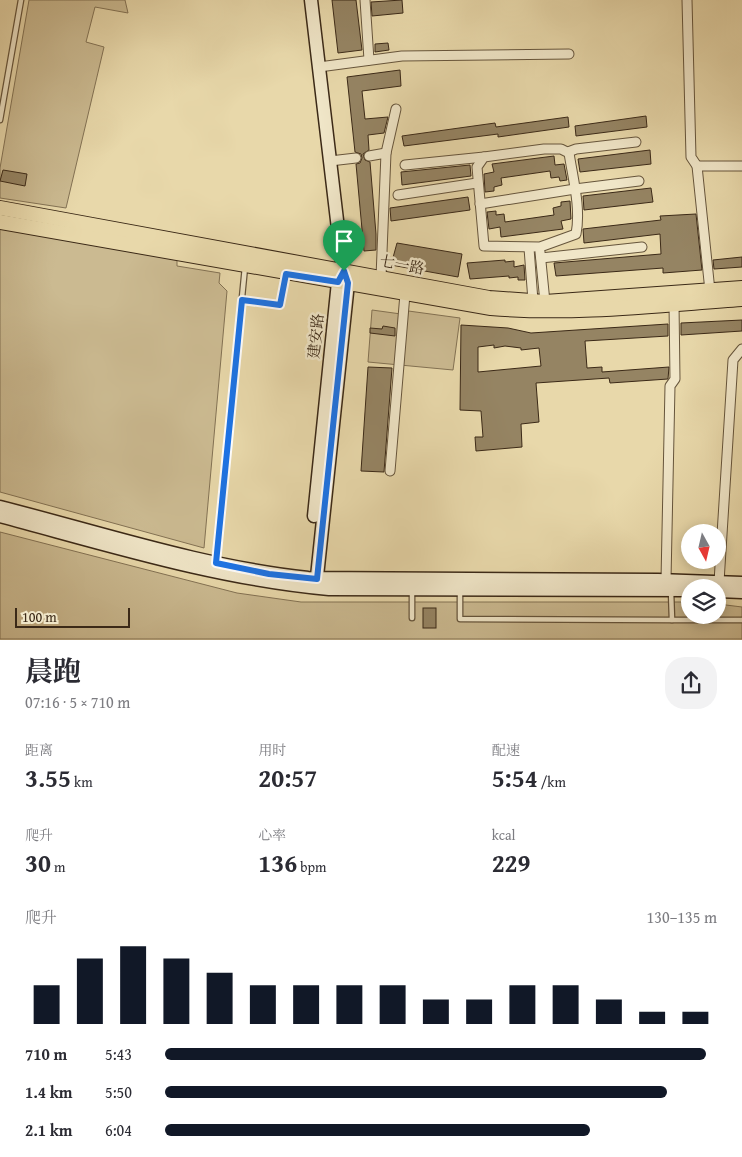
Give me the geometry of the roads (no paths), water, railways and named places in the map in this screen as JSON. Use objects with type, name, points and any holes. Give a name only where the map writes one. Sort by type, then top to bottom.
[{"type":"main road","name":"建安路","points":[[311,0],[343,278],[312,583]]},
{"type":"main road","name":"七一路","points":[[0,208],[343,278],[405,294],[491,308],[536,312],[742,299]]},
{"type":"main road","name":"七一路","points":[[0,222],[286,274],[343,278],[489,298],[539,302],[742,288]]},
{"type":"main road","points":[[0,507],[216,563],[312,583],[681,586]]},
{"type":"main road","points":[[0,516],[236,577],[412,589],[668,585],[681,588]]},
{"type":"main road","points":[[726,586],[742,583]]},
{"type":"main road","points":[[726,589],[742,592]]},
{"type":"street","points":[[364,0],[369,60]]},
{"type":"street","points":[[687,0],[691,157],[697,166],[710,291]]},
{"type":"street","points":[[319,66],[402,56],[569,54]]},
{"type":"street","points":[[382,277],[386,153],[396,109]]},
{"type":"street","points":[[406,165],[544,149],[561,149],[568,152],[576,149],[636,142]]},
{"type":"street","points":[[484,157],[478,167],[478,183],[484,246],[529,248],[540,247],[576,234],[578,224],[575,189],[568,152]]},
{"type":"street","points":[[369,156],[386,153]]},
{"type":"street","points":[[330,161],[356,158]]},
{"type":"street","points":[[697,166],[742,166]]},
{"type":"street","points":[[480,204],[639,181]]},
{"type":"street","points":[[398,195],[478,183]]},
{"type":"street","points":[[539,302],[540,247]]},
{"type":"street","points":[[541,258],[642,247]]},
{"type":"street","points":[[529,248],[539,302]]},
{"type":"street","points":[[390,471],[405,294]]},
{"type":"street","points":[[668,585],[670,386],[675,379],[674,304]]},
{"type":"street","points":[[719,579],[733,360],[742,349]]},
{"type":"lane","points":[[0,120],[20,0]]},
{"type":"lane","points":[[0,80],[7,81]]},
{"type":"lane","points":[[216,563],[245,266]]},
{"type":"lane","points":[[242,300],[280,305],[286,274]]},
{"type":"lane","points":[[668,585],[672,620]]},
{"type":"lane","points":[[412,589],[412,618]]},
{"type":"lane","points":[[460,589],[460,619],[742,620]]}]
